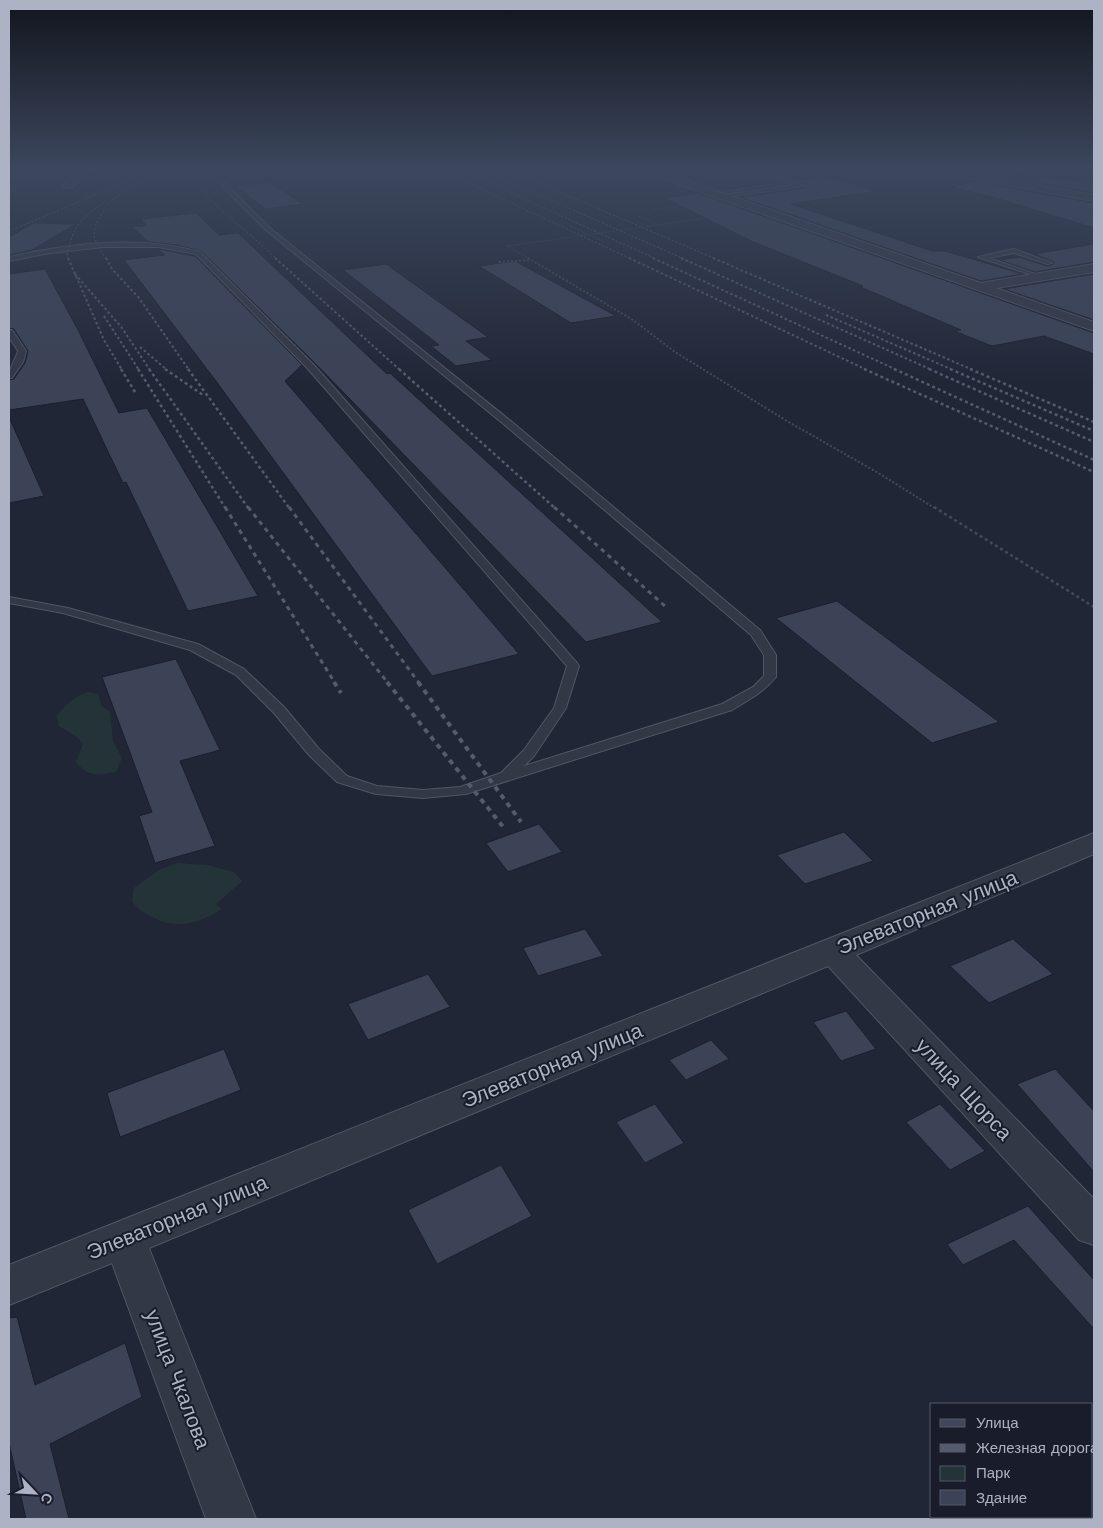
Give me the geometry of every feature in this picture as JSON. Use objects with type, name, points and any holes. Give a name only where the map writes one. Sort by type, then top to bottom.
[{"type":"street","points":[[852,242],[1094,327]]},
{"type":"street","points":[[980,287],[1094,268]]},
{"type":"street","name":"Элеваторная улица","points":[[9,1285],[833,951],[1094,842]]},
{"type":"street","name":"улица Щорса","points":[[833,951],[1094,1227]]},
{"type":"street","name":"улица Чкалова","points":[[124,1238],[231,1519]]},
{"type":"lane","points":[[9,600],[64,610],[194,648],[240,672],[279,710],[314,752],[342,779],[376,790],[423,794],[461,791],[727,707],[757,690],[770,677],[770,655],[756,633],[509,424],[284,242]]},
{"type":"lane","points":[[9,259],[49,251],[107,246],[149,246],[187,249],[198,253],[311,367],[573,666],[560,708],[529,753],[506,776]]},
{"type":"lane","points":[[1042,278],[982,257],[1014,251],[1049,263]]},
{"type":"lane","points":[[9,332],[22,351],[20,362],[9,376]]},
{"type":"path","points":[[535,242],[507,246],[632,320],[683,357],[787,421],[888,479],[1094,607]]},
{"type":"path","points":[[499,262],[531,260]]},
{"type":"green space","points":[[87,692],[98,694],[102,707],[110,711],[113,741],[122,758],[116,772],[94,774],[85,771],[76,762],[83,744],[77,737],[59,726],[57,716],[63,708]]},
{"type":"green space","points":[[177,863],[207,865],[234,872],[242,881],[216,904],[222,909],[213,914],[188,923],[172,924],[163,922],[144,913],[134,904],[132,901],[134,888],[159,870]]},
{"type":"building","points":[[9,242],[45,242],[32,250],[9,255]]},
{"type":"building","points":[[152,242],[248,242],[387,374],[390,373],[662,622],[586,642],[310,358],[201,251],[177,245]]},
{"type":"building","points":[[754,242],[837,242],[1094,333],[1094,354],[1044,336],[992,346],[954,331],[961,330],[858,286],[863,286]]},
{"type":"building","points":[[870,242],[906,242],[932,251],[945,251],[1023,274],[981,281]]},
{"type":"building","points":[[1094,244],[1094,262],[1035,272],[1000,260],[1019,257],[1047,266],[1052,265],[1054,262],[1034,254]]},
{"type":"building","points":[[158,249],[195,256],[302,365],[285,381],[519,654],[432,676],[216,381],[124,260],[165,255]]},
{"type":"building","points":[[515,261],[616,316],[571,323],[479,266]]},
{"type":"building","points":[[386,264],[488,337],[466,341],[492,360],[456,366],[431,346],[439,345],[343,270]]},
{"type":"building","points":[[45,269],[119,413],[147,408],[258,596],[188,611],[126,482],[123,483],[83,399],[9,410],[9,380],[14,379],[25,363],[28,351],[14,329],[9,328],[9,274]]},
{"type":"building","points":[[1094,274],[1094,320],[1004,289]]},
{"type":"building","points":[[9,417],[44,496],[9,503]]},
{"type":"building","points":[[837,601],[999,722],[932,743],[776,618]]},
{"type":"building","points":[[176,659],[220,750],[180,761],[215,846],[155,863],[139,816],[152,812],[102,677]]},
{"type":"building","points":[[539,824],[562,852],[508,872],[486,843]]},
{"type":"building","points":[[844,832],[873,861],[805,884],[777,855]]},
{"type":"building","points":[[585,929],[603,956],[538,976],[523,948]]},
{"type":"building","points":[[1013,939],[1053,974],[989,1003],[950,966]]},
{"type":"building","points":[[428,974],[450,1007],[368,1040],[348,1004]]},
{"type":"building","points":[[846,1011],[876,1049],[841,1061],[813,1022]]},
{"type":"building","points":[[711,1040],[729,1059],[686,1080],[669,1060]]},
{"type":"building","points":[[224,1049],[241,1090],[120,1137],[107,1093]]},
{"type":"building","points":[[1055,1069],[1094,1111],[1094,1172],[1017,1084]]},
{"type":"building","points":[[655,1104],[684,1143],[645,1163],[616,1122]]},
{"type":"building","points":[[940,1104],[985,1151],[950,1170],[906,1122]]},
{"type":"building","points":[[501,1165],[532,1216],[437,1264],[408,1210]]},
{"type":"building","points":[[1028,1206],[1094,1280],[1094,1329],[1014,1240],[963,1265],[947,1244]]},
{"type":"building","points":[[17,1317],[35,1385],[125,1343],[142,1397],[50,1444],[69,1519],[26,1519],[9,1443],[9,1318]]},
{"type":"railway","points":[[69,259],[68,252],[71,242]]},
{"type":"railway","points":[[96,242],[106,259]]},
{"type":"railway","points":[[258,242],[277,259]]},
{"type":"railway","points":[[595,242],[631,259]]},
{"type":"railway","points":[[619,242],[656,259]]},
{"type":"railway","points":[[646,242],[684,259]]},
{"type":"railway","points":[[677,242],[716,259]]},
{"type":"railway","points":[[68,258],[75,274]]},
{"type":"railway","points":[[106,258],[112,269],[139,298],[189,370]]},
{"type":"railway","points":[[275,258],[400,370]]},
{"type":"railway","points":[[629,258],[867,370]]},
{"type":"railway","points":[[653,258],[897,370]]},
{"type":"railway","points":[[681,258],[932,370]]},
{"type":"railway","points":[[713,258],[973,370]]},
{"type":"railway","points":[[75,274],[122,328],[150,370]]},
{"type":"railway","points":[[75,274],[104,340],[122,370]]},
{"type":"railway","points":[[826,315],[953,370]]},
{"type":"railway","points":[[104,316],[139,370]]},
{"type":"railway","points":[[140,347],[167,370]]},
{"type":"railway","points":[[121,369],[135,392]]},
{"type":"railway","points":[[138,369],[226,509]]},
{"type":"railway","points":[[149,369],[249,509]]},
{"type":"railway","points":[[165,369],[203,395]]},
{"type":"railway","points":[[188,369],[290,509]]},
{"type":"railway","points":[[399,369],[556,509]]},
{"type":"railway","points":[[864,369],[1094,472]]},
{"type":"railway","points":[[894,369],[1094,460]]},
{"type":"railway","points":[[929,369],[1094,442]]},
{"type":"railway","points":[[950,369],[1094,431]]},
{"type":"railway","points":[[970,369],[1094,422]]},
{"type":"railway","points":[[225,507],[335,683]]},
{"type":"railway","points":[[248,507],[388,683]]},
{"type":"railway","points":[[289,507],[419,683]]},
{"type":"railway","points":[[554,507],[666,607]]},
{"type":"railway","points":[[334,682],[341,693]]},
{"type":"railway","points":[[387,682],[504,828]]},
{"type":"railway","points":[[418,682],[521,822]]}]
